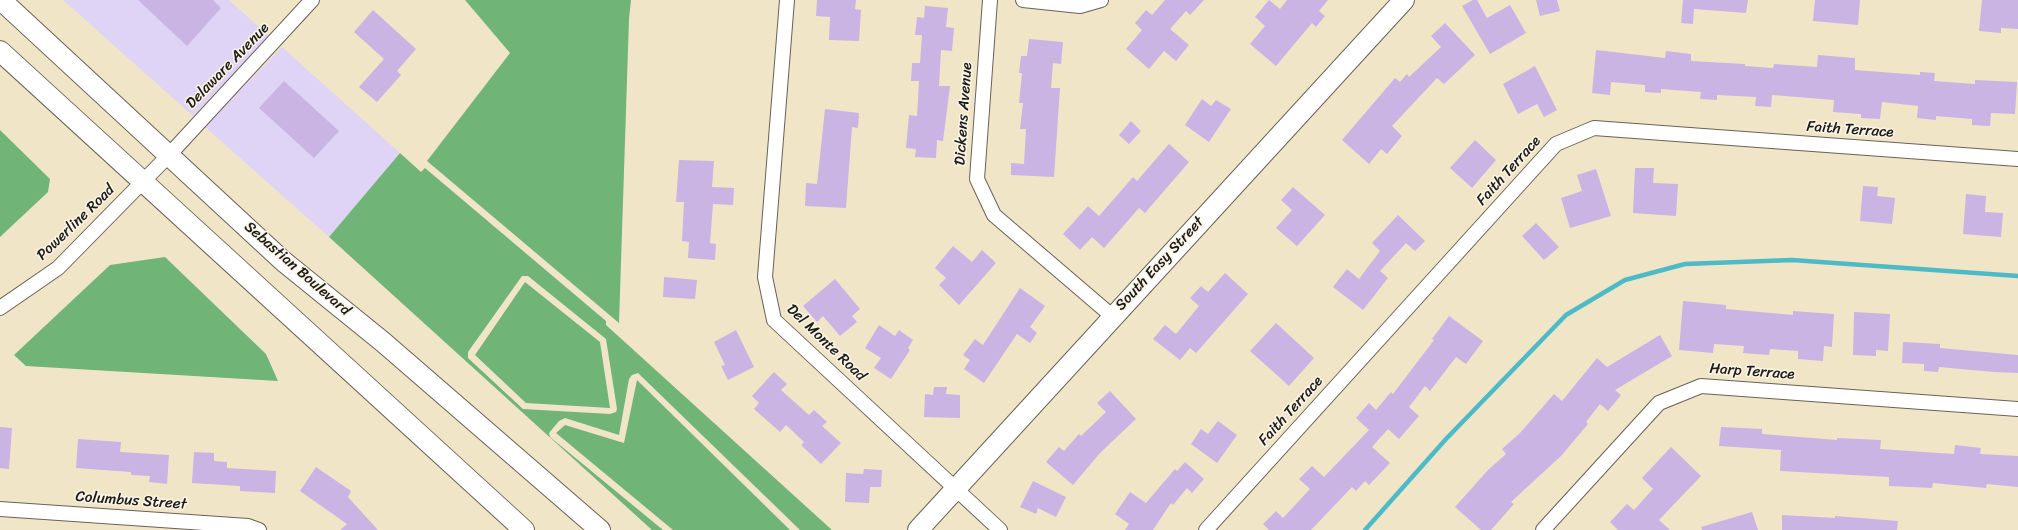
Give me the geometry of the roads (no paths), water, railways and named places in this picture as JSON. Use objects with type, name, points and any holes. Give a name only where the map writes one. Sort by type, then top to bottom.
[{"type":"main road","name":"Sebastian Boulevard","points":[[1,0],[283,261],[383,342],[600,530]]},
{"type":"main road","name":"South Easy Street","points":[[918,530],[1112,316],[1404,0]]},
{"type":"main road","points":[[0,51],[524,530]]},
{"type":"street","name":"Delaware Avenue","points":[[169,155],[312,0]]},
{"type":"street","name":"Del Monte Road","points":[[787,0],[765,277],[774,320],[1000,530]]},
{"type":"street","name":"Dickens Avenue","points":[[990,0],[977,178],[994,215],[1112,316]]},
{"type":"street","points":[[1023,0],[1080,6],[1101,0]]},
{"type":"street","name":"Faith Terrace","points":[[1206,530],[1556,144],[1594,128],[2018,159]]},
{"type":"street","name":"Powerline Road","points":[[0,308],[58,268],[169,155]]},
{"type":"street","name":"Harp Terrace","points":[[1543,530],[1659,403],[1701,386],[2018,409]]},
{"type":"street","name":"Columbus Street","points":[[0,509],[248,526],[259,530]]},
{"type":"waterway","points":[[1365,530],[1446,439],[1566,315],[1625,280],[1685,264],[1792,260],[2018,276]]}]
